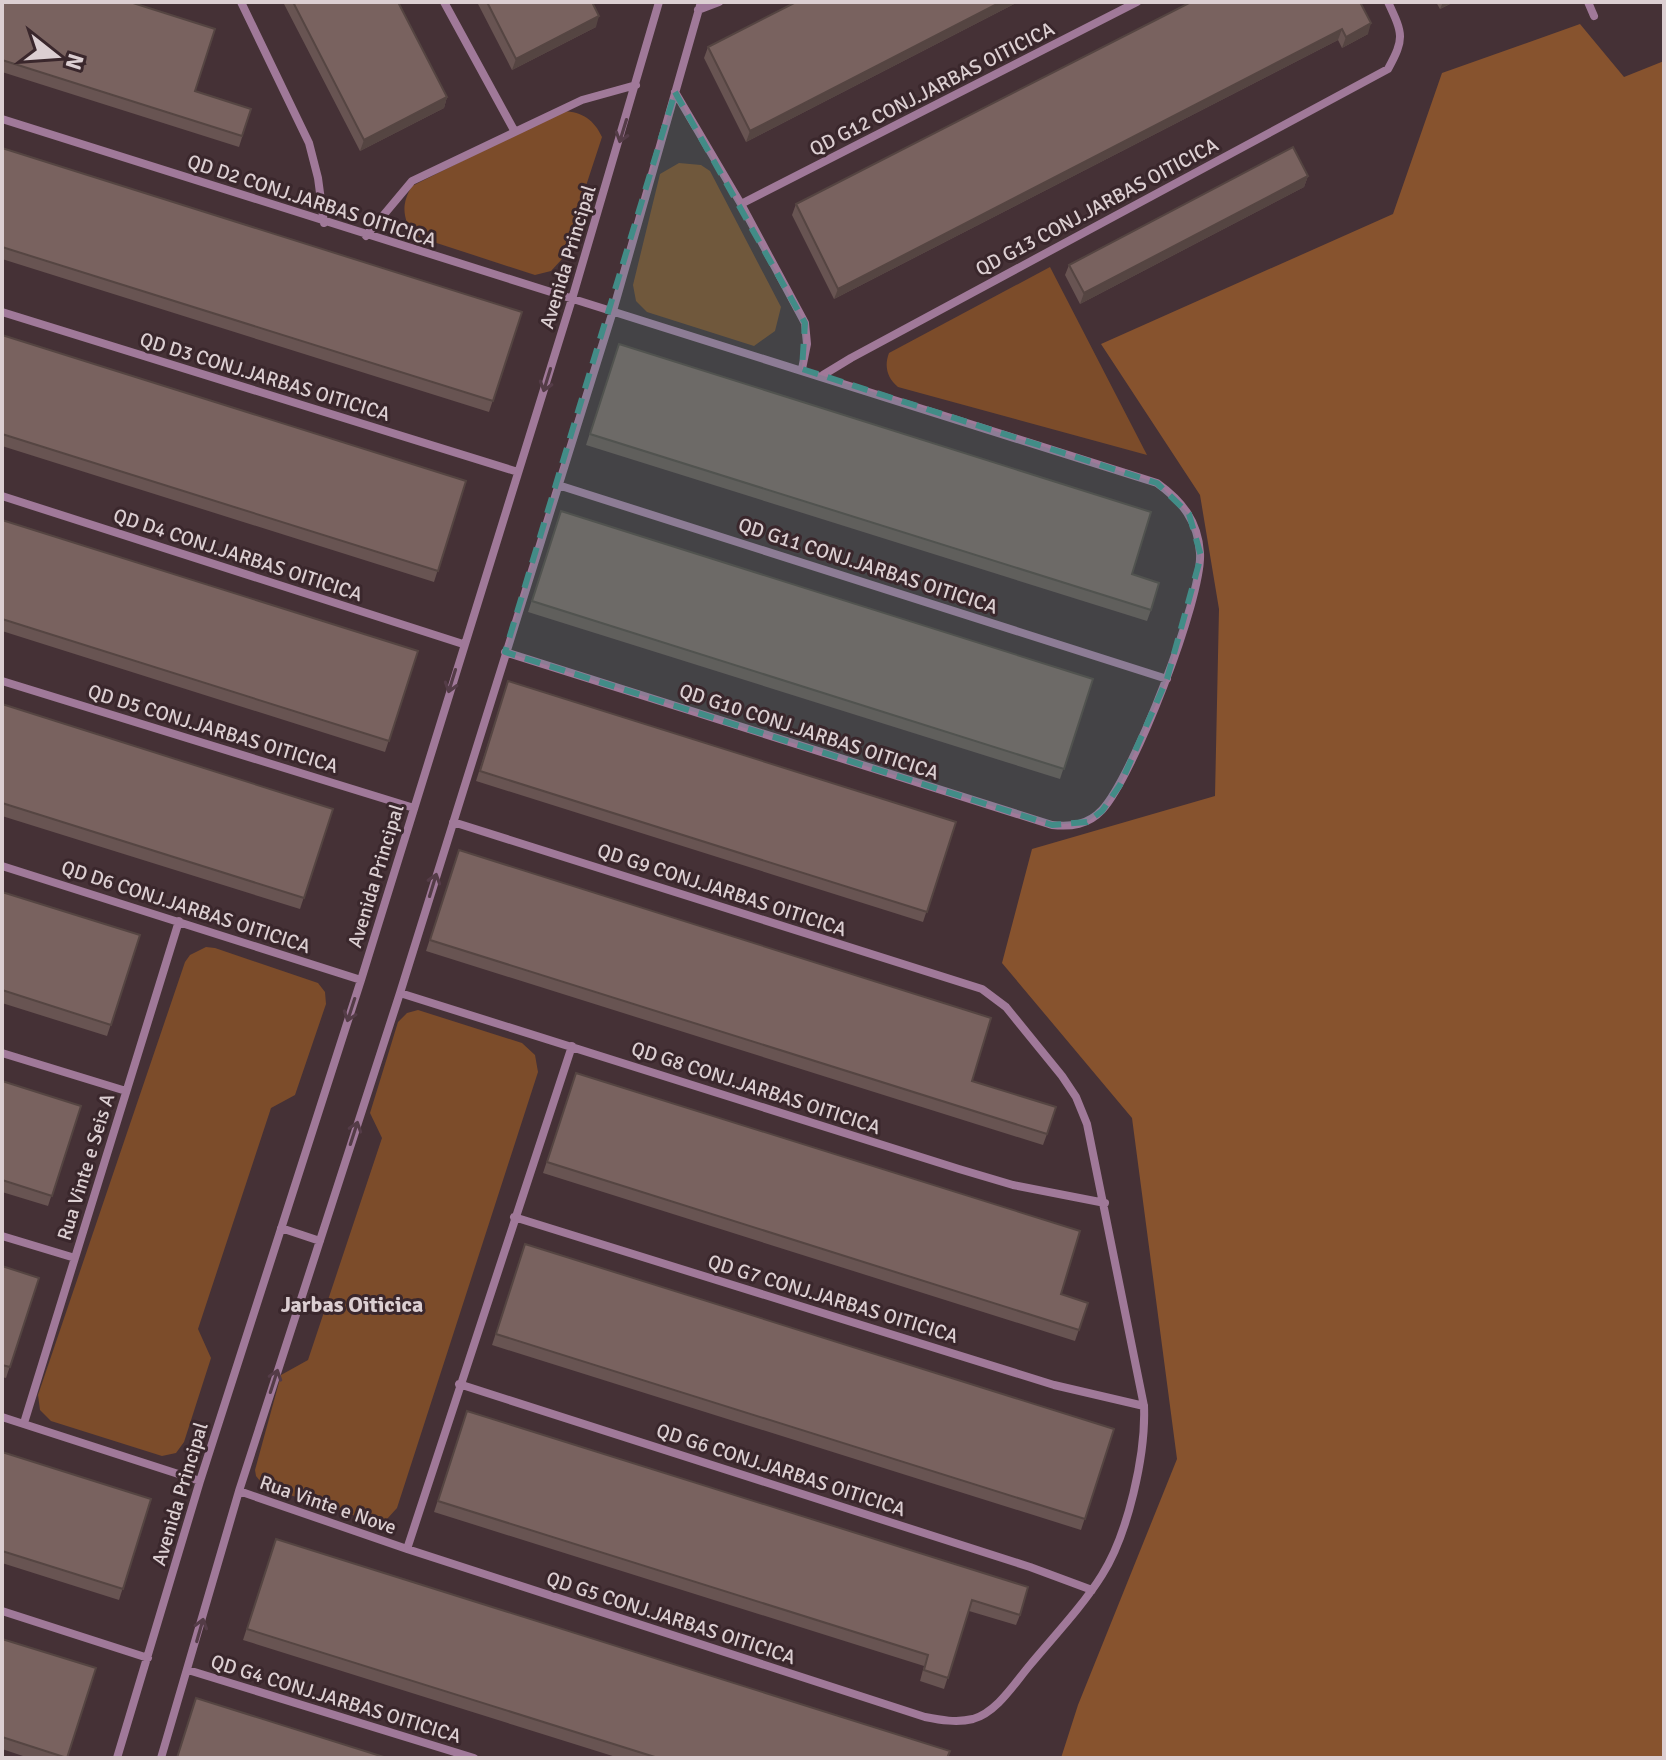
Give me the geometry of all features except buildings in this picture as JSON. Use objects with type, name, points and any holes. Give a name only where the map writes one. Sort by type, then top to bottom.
[{"type":"street","points":[[241,2],[309,143],[324,223]]},
{"type":"street","points":[[444,2],[515,132]]},
{"type":"street","name":"Avenida Principal","points":[[117,1758],[200,1481],[361,980],[572,299],[659,2]]},
{"type":"street","points":[[161,1758],[239,1491],[400,993],[613,311],[700,6],[719,2]]},
{"type":"street","name":"QD G12 CONJ.JARBAS OITICICA","points":[[741,204],[1137,2]]},
{"type":"street","name":"QD G13 CONJ.JARBAS OITICICA","points":[[823,375],[1388,69],[1401,45],[1398,23],[1388,2]]},
{"type":"street","points":[[1588,2],[1594,16]]},
{"type":"street","points":[[366,236],[412,181],[582,100],[636,85]]},
{"type":"street","points":[[675,92],[741,204],[805,323],[807,344],[802,369]]},
{"type":"street","name":"QD D2 CONJ.JARBAS OITICICA","points":[[2,119],[324,223],[613,311]]},
{"type":"street","points":[[613,311],[1157,483],[1177,497],[1193,524],[1201,556],[1167,679]]},
{"type":"street","name":"QD D3 CONJ.JARBAS OITICICA","points":[[2,312],[518,472]]},
{"type":"street","name":"QD G11 CONJ.JARBAS OITICICA","points":[[558,485],[1167,679]]},
{"type":"street","name":"QD D4 CONJ.JARBAS OITICICA","points":[[2,496],[463,644]]},
{"type":"street","name":"QD G10 CONJ.JARBAS OITICICA","points":[[505,652],[1052,825],[1069,827],[1087,822],[1102,811],[1120,785],[1167,679]]},
{"type":"street","name":"QD D5 CONJ.JARBAS OITICICA","points":[[2,681],[414,808]]},
{"type":"street","name":"QD G9 CONJ.JARBAS OITICICA","points":[[453,822],[982,989]]},
{"type":"street","name":"QD D6 CONJ.JARBAS OITICICA","points":[[2,866],[361,980]]},
{"type":"street","name":"Rua Vinte e Seis A","points":[[24,1423],[179,921]]},
{"type":"street","name":"QD G5 CONJ.JARBAS OITICICA","points":[[407,1549],[925,1717],[946,1721],[974,1719],[998,1703],[1092,1590],[1116,1547],[1140,1464],[1145,1428],[1144,1406],[1087,1124],[1076,1097],[1006,1007],[982,989]]},
{"type":"street","name":"QD G8 CONJ.JARBAS OITICICA","points":[[400,993],[986,1177],[1105,1203]]},
{"type":"street","points":[[407,1549],[572,1046]]},
{"type":"street","points":[[2,1053],[126,1091]]},
{"type":"street","name":"QD G7 CONJ.JARBAS OITICICA","points":[[514,1217],[1054,1385],[1144,1406]]},
{"type":"street","points":[[281,1228],[320,1241]]},
{"type":"street","points":[[2,1236],[75,1258]]},
{"type":"street","name":"QD G6 CONJ.JARBAS OITICICA","points":[[459,1384],[1030,1567],[1092,1590]]},
{"type":"street","points":[[2,1417],[200,1481]]},
{"type":"street","name":"Rua Vinte e Nove","points":[[239,1491],[407,1549]]},
{"type":"street","points":[[2,1611],[148,1658]]},
{"type":"street","name":"QD G4 CONJ.JARBAS OITICICA","points":[[188,1670],[474,1758]]},
{"type":"highlighted area","points":[[675,92],[805,323],[802,369],[1157,483],[1189,514],[1201,556],[1167,679],[1120,785],[1102,811],[1087,822],[1052,825],[505,652]]},
{"type":"shaded area","points":[[1580,24],[1624,77],[1664,61],[1664,1758],[1061,1758],[1078,1705],[1177,1459],[1132,1118],[1002,963],[1032,849],[1215,796],[1219,609],[1200,495],[1101,344],[1393,214],[1442,73]]},
{"type":"shaded area","points":[[563,111],[587,118],[602,137],[562,259],[551,271],[535,275],[415,236],[404,211],[412,186]]},
{"type":"shaded area","points":[[679,163],[701,165],[710,171],[781,307],[775,331],[754,346],[647,312],[636,301],[633,285],[660,174]]},
{"type":"shaded area","points":[[1050,267],[1147,455],[898,387],[889,376],[889,353]]},
{"type":"shaded area","points":[[206,947],[318,983],[325,992],[326,1004],[295,1095],[271,1108],[198,1329],[211,1358],[184,1442],[176,1453],[162,1456],[51,1421],[40,1410],[38,1395],[185,962],[190,955]]},
{"type":"shaded area","points":[[418,1010],[522,1043],[535,1055],[538,1072],[397,1508],[387,1519],[371,1521],[265,1487],[255,1470],[281,1375],[308,1360],[382,1138],[370,1113],[398,1022],[407,1013]]},
{"type":"district","name":"Jarbas Oiticica","points":[[352,1304]]}]
